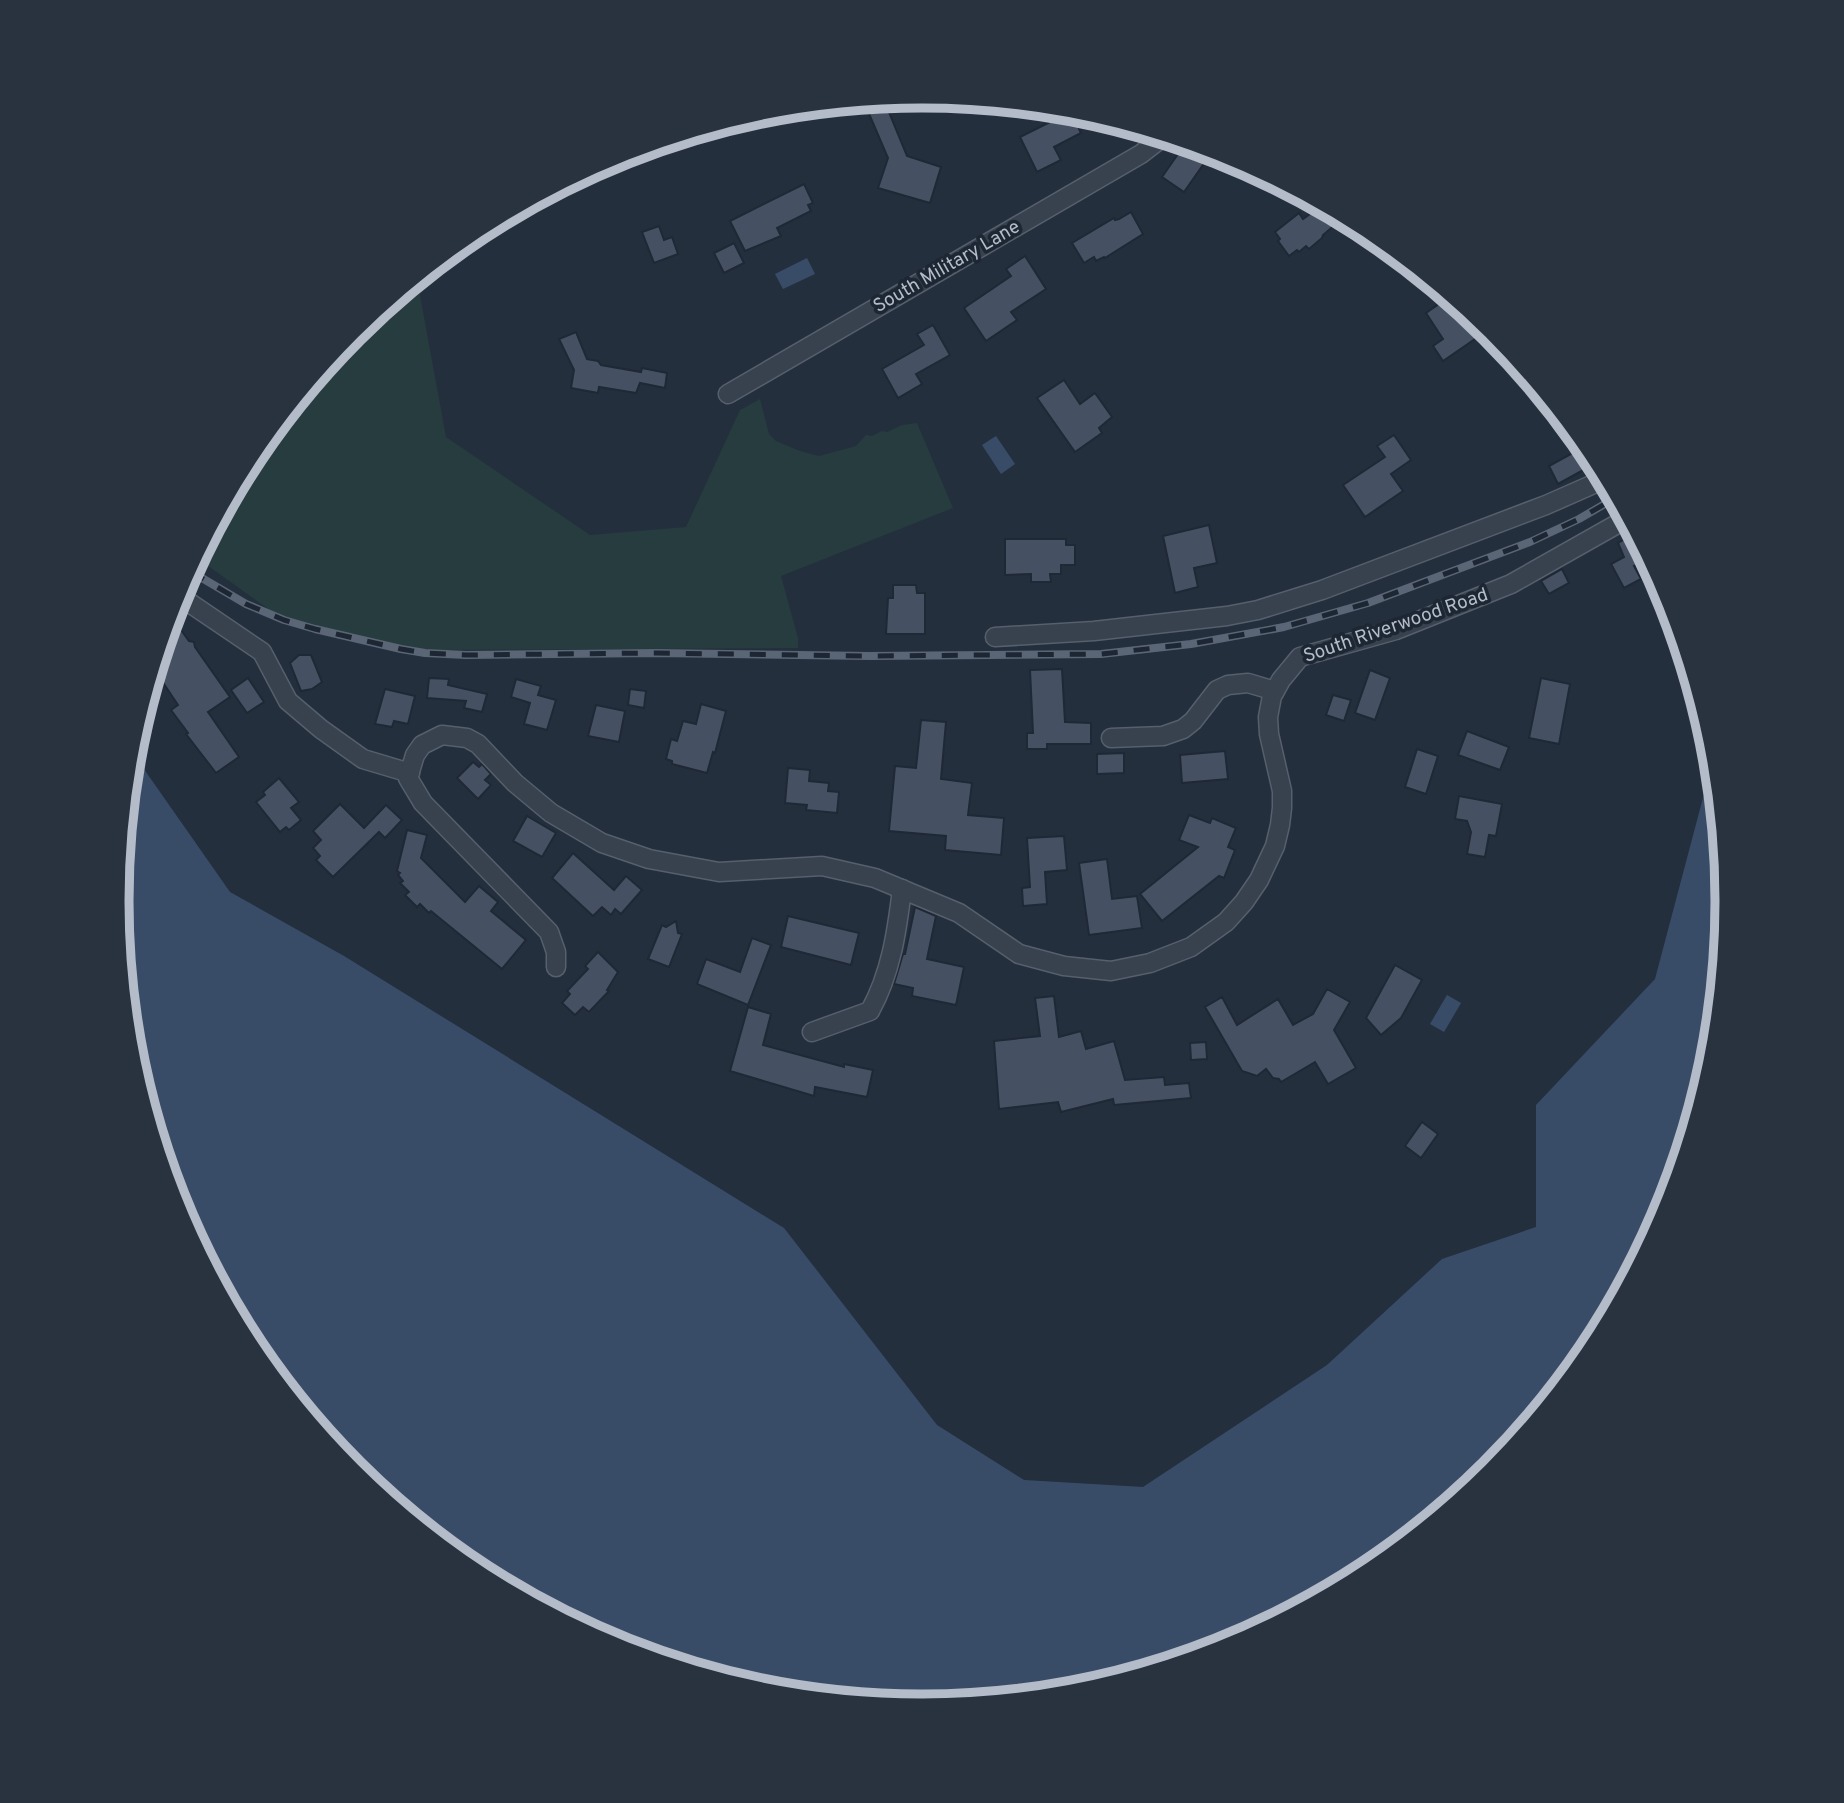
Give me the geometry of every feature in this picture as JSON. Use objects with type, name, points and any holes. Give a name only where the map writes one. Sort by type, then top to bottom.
[{"type":"street","name":"South Military Lane","points":[[728,394],[1154,144]]},
{"type":"street","points":[[995,637],[1094,631],[1258,610],[1322,590],[1546,505],[1595,483]]},
{"type":"street","name":"South Riverwood Road","points":[[410,774],[415,755],[422,745],[442,735],[467,738],[478,744],[515,783],[551,813],[601,843],[649,859],[719,872],[821,866],[875,878],[959,913],[1019,954],[1064,966],[1111,971],[1150,963],[1191,947],[1226,922],[1259,880],[1275,846],[1282,808],[1282,791],[1269,734],[1268,717],[1272,696],[1290,667],[1300,657],[1396,630],[1511,584],[1619,523]]},
{"type":"street","points":[[188,602],[262,652],[288,701],[321,729],[363,759],[410,774],[408,778],[423,803],[549,932],[556,952],[556,967]]},
{"type":"street","points":[[1111,738],[1163,736],[1183,729],[1193,721],[1217,690],[1228,685],[1248,683],[1275,691]]},
{"type":"street","points":[[812,1032],[870,1010],[880,992],[897,934],[902,889]]},
{"type":"green space","points":[[419,289],[446,437],[590,535],[686,527],[740,410],[760,399],[769,434],[776,441],[819,456],[856,446],[866,435],[872,436],[902,425],[917,423],[953,508],[781,576],[798,638],[798,648],[403,649],[341,637],[281,618],[205,564],[235,505],[293,419],[361,341]]},
{"type":"water","points":[[807,258],[815,274],[783,289],[775,274]]},
{"type":"water","points":[[996,436],[1015,464],[1001,474],[982,445]]},
{"type":"water","points":[[141,765],[230,892],[344,956],[784,1228],[937,1425],[1024,1480],[1143,1487],[1327,1365],[1442,1259],[1536,1227],[1536,1105],[1655,979],[1706,786],[1713,850],[1713,953],[1700,1056],[1673,1156],[1655,1205],[1633,1252],[1609,1298],[1581,1342],[1518,1424],[1445,1498],[1363,1561],[1318,1588],[1273,1613],[1177,1652],[1077,1679],[1026,1688],[922,1694],[818,1688],[767,1679],[667,1652],[571,1613],[525,1588],[439,1531],[399,1498],[361,1462],[293,1384],[235,1298],[211,1252],[189,1205],[156,1107],[144,1056],[131,953],[129,902],[136,798]]},
{"type":"water","points":[[1447,995],[1461,1003],[1444,1032],[1430,1024]]},
{"type":"building","points":[[888,109],[907,156],[941,167],[930,203],[878,188],[888,158],[868,110]]},
{"type":"building","points":[[1054,120],[1085,126],[1079,129],[1081,133],[1054,147],[1061,160],[1037,172],[1020,137]]},
{"type":"building","points":[[1179,152],[1205,162],[1184,192],[1162,177]]},
{"type":"building","points":[[804,184],[813,203],[808,205],[811,211],[777,228],[781,236],[745,251],[730,221]]},
{"type":"building","points":[[1131,212],[1143,234],[1105,258],[1096,261],[1094,257],[1084,263],[1072,243],[1114,218],[1119,219]]},
{"type":"building","points":[[1313,212],[1335,225],[1309,249],[1306,246],[1289,256],[1275,232],[1299,213],[1303,219]]},
{"type":"building","points":[[659,226],[664,240],[672,237],[678,254],[654,263],[642,232]]},
{"type":"building","points":[[734,243],[744,263],[724,273],[714,253]]},
{"type":"building","points":[[1025,256],[1046,289],[1011,312],[1017,320],[986,341],[964,308],[1011,276],[1006,269]]},
{"type":"building","points":[[1442,302],[1478,337],[1443,361],[1433,346],[1443,339],[1426,313]]},
{"type":"building","points":[[933,325],[950,355],[916,374],[922,384],[898,398],[882,369],[924,345],[917,334]]},
{"type":"building","points":[[576,332],[587,359],[598,361],[601,365],[641,372],[642,368],[667,373],[665,388],[640,383],[636,393],[599,387],[598,393],[571,388],[574,370],[559,339]]},
{"type":"building","points":[[1064,380],[1080,404],[1095,393],[1112,417],[1099,428],[1102,433],[1075,452],[1037,398]]},
{"type":"building","points":[[1394,435],[1411,460],[1391,474],[1403,491],[1365,517],[1343,485],[1385,457],[1377,446]]},
{"type":"building","points":[[1575,452],[1586,469],[1558,484],[1549,466]]},
{"type":"building","points":[[1209,525],[1217,563],[1194,568],[1198,587],[1175,593],[1163,536]]},
{"type":"building","points":[[1626,538],[1639,564],[1634,566],[1641,579],[1624,588],[1611,564],[1624,557],[1618,543]]},
{"type":"building","points":[[1005,539],[1066,539],[1066,545],[1075,545],[1075,565],[1061,565],[1061,574],[1050,574],[1051,582],[1031,582],[1031,574],[1005,575]]},
{"type":"building","points":[[1562,569],[1569,583],[1549,594],[1541,581]]},
{"type":"building","points":[[893,585],[916,585],[917,593],[925,593],[925,634],[886,634],[888,598],[893,598]]},
{"type":"building","points":[[179,626],[189,641],[194,642],[230,697],[208,712],[239,757],[216,773],[171,710],[178,705],[161,680]]},
{"type":"building","points":[[299,655],[311,655],[322,682],[312,689],[301,691],[290,663]]},
{"type":"building","points":[[1062,669],[1065,722],[1091,723],[1091,744],[1047,744],[1047,749],[1027,749],[1027,733],[1033,733],[1030,670]]},
{"type":"building","points":[[1370,670],[1390,678],[1375,720],[1355,713]]},
{"type":"building","points":[[248,678],[264,702],[247,713],[231,690]]},
{"type":"building","points":[[429,678],[449,679],[448,685],[487,694],[482,712],[464,708],[466,701],[427,698]]},
{"type":"building","points":[[1541,678],[1570,684],[1559,744],[1529,738]]},
{"type":"building","points":[[516,679],[541,686],[538,695],[556,700],[547,730],[524,724],[530,703],[511,697]]},
{"type":"building","points":[[385,689],[415,696],[408,724],[394,721],[392,727],[375,724]]},
{"type":"building","points":[[630,689],[646,691],[644,708],[628,705]]},
{"type":"building","points":[[1333,695],[1351,700],[1344,721],[1326,715]]},
{"type":"building","points":[[701,704],[726,711],[707,773],[672,764],[672,761],[666,759],[671,739],[677,741],[683,721],[696,724]]},
{"type":"building","points":[[596,705],[625,711],[619,742],[588,736]]},
{"type":"building","points":[[921,720],[946,722],[941,779],[972,783],[968,815],[1004,818],[1001,855],[945,850],[946,836],[889,831],[895,766],[916,768]]},
{"type":"building","points":[[1467,731],[1509,747],[1500,770],[1458,755]]},
{"type":"building","points":[[1417,749],[1438,756],[1426,794],[1405,787]]},
{"type":"building","points":[[1225,751],[1228,779],[1182,783],[1180,755]]},
{"type":"building","points":[[1124,753],[1124,773],[1097,774],[1097,754]]},
{"type":"building","points":[[473,762],[479,767],[482,764],[491,774],[485,780],[491,785],[478,799],[457,778]]},
{"type":"building","points":[[788,768],[810,770],[809,781],[829,783],[828,791],[839,792],[837,813],[806,810],[807,805],[785,803]]},
{"type":"building","points":[[279,778],[299,802],[291,808],[301,820],[289,830],[286,827],[280,832],[256,802]]},
{"type":"building","points":[[1459,796],[1502,804],[1496,836],[1489,835],[1485,857],[1467,854],[1471,832],[1467,821],[1455,819]]},
{"type":"building","points":[[340,804],[364,828],[386,805],[402,820],[385,838],[379,832],[333,877],[316,860],[320,856],[313,848],[321,840],[313,831]]},
{"type":"building","points":[[1189,815],[1210,823],[1212,818],[1236,828],[1228,847],[1235,850],[1224,878],[1219,876],[1162,921],[1140,894],[1198,847],[1179,840]]},
{"type":"building","points":[[527,816],[556,833],[542,857],[513,841]]},
{"type":"building","points":[[407,830],[427,835],[421,858],[465,902],[479,886],[498,902],[491,911],[526,940],[502,969],[431,911],[429,913],[420,904],[417,907],[405,895],[409,892],[400,883],[403,881],[397,871]]},
{"type":"building","points":[[1064,836],[1067,870],[1045,872],[1047,904],[1023,906],[1022,888],[1030,887],[1027,838]]},
{"type":"building","points":[[573,853],[614,890],[626,876],[642,890],[621,914],[615,909],[611,915],[602,907],[593,916],[552,878]]},
{"type":"building","points":[[1107,859],[1112,899],[1137,896],[1142,928],[1089,935],[1079,863]]},
{"type":"building","points":[[915,907],[936,916],[927,959],[964,967],[956,1005],[912,996],[913,988],[894,984],[905,954]]},
{"type":"building","points":[[788,916],[859,933],[851,965],[781,947]]},
{"type":"building","points":[[676,921],[678,933],[682,934],[669,967],[648,959],[662,925],[666,927]]},
{"type":"building","points":[[752,938],[771,945],[748,1005],[697,984],[706,959],[740,972]]},
{"type":"building","points":[[598,952],[618,972],[607,990],[609,991],[589,1012],[583,1007],[575,1015],[562,1003],[570,994],[567,991],[588,969],[585,966]]},
{"type":"building","points":[[1395,965],[1422,980],[1401,1018],[1381,1035],[1366,1018]]},
{"type":"building","points":[[1327,989],[1350,1002],[1334,1030],[1356,1068],[1328,1084],[1315,1062],[1281,1082],[1273,1078],[1266,1069],[1257,1076],[1242,1071],[1205,1007],[1222,997],[1237,1025],[1278,999],[1293,1025],[1313,1014]]},
{"type":"building","points":[[1054,996],[1059,1037],[1081,1031],[1086,1049],[1114,1041],[1125,1080],[1164,1077],[1165,1085],[1189,1083],[1191,1098],[1114,1105],[1113,1099],[1061,1112],[1058,1102],[999,1109],[994,1041],[1040,1036],[1035,998]]},
{"type":"building","points":[[748,1007],[771,1014],[763,1045],[844,1067],[844,1064],[873,1070],[867,1097],[815,1087],[814,1096],[730,1071]]},
{"type":"building","points":[[1206,1042],[1207,1059],[1191,1060],[1190,1043]]},
{"type":"building","points":[[1422,1122],[1438,1134],[1421,1158],[1405,1146]]},
{"type":"railway","points":[[199,576],[246,604],[284,620],[425,653],[870,656],[1101,654],[1191,644],[1284,627],[1368,603],[1530,542],[1607,502]]}]
